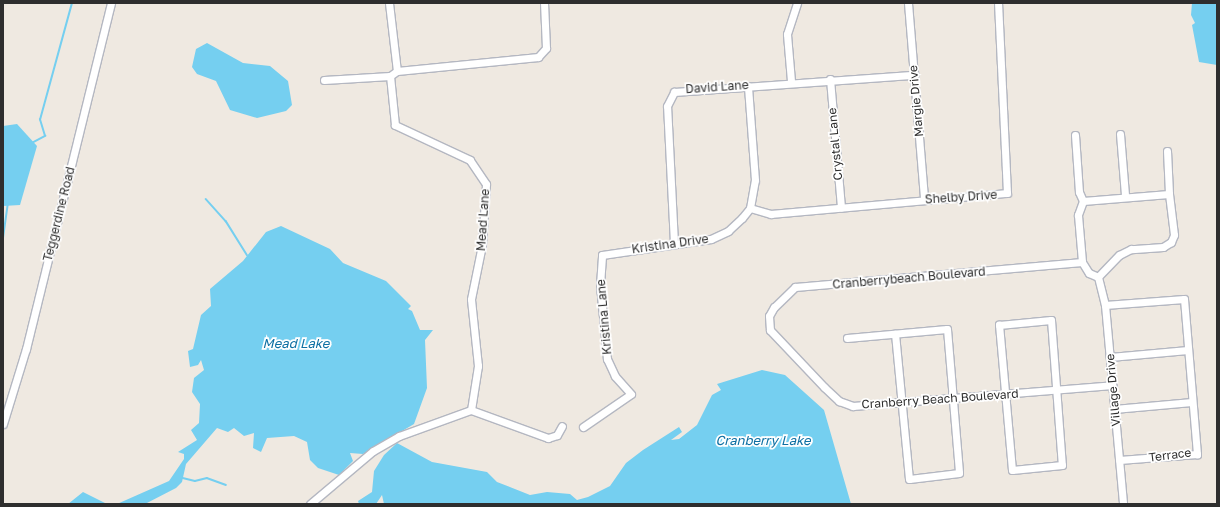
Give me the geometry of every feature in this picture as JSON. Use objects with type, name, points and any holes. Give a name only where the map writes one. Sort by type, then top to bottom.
[{"type":"street","name":"Teggerdine Road","points":[[3,424],[26,349],[111,3]]},
{"type":"street","points":[[389,3],[397,71]]},
{"type":"street","points":[[324,80],[390,76],[397,71],[538,57],[546,48],[544,3]]},
{"type":"street","points":[[791,81],[787,34],[797,3]]},
{"type":"street","name":"Margie Drive","points":[[908,3],[924,199]]},
{"type":"street","name":"Shelby Drive","points":[[750,208],[771,214],[924,199],[1000,196],[1008,190],[998,3]]},
{"type":"street","name":"Mead Lane","points":[[390,76],[395,125],[470,160],[486,184],[482,245],[471,299],[478,366],[471,410]]},
{"type":"street","name":"David Lane","points":[[674,243],[667,124],[670,96],[682,89],[748,86],[791,81],[914,76]]},
{"type":"street","name":"Crystal Lane","points":[[830,80],[841,208]]},
{"type":"street","points":[[748,86],[755,180],[750,208]]},
{"type":"street","points":[[1075,134],[1079,192],[1083,201],[1078,215],[1082,262],[1089,273],[1098,277],[1119,255],[1131,249],[1163,247],[1171,242],[1174,235],[1169,194],[1167,151]]},
{"type":"street","points":[[1120,134],[1125,195]]},
{"type":"street","points":[[1083,201],[1125,195],[1169,194]]},
{"type":"street","name":"Kristina Drive","points":[[602,257],[674,243],[711,239],[728,232],[750,208]]},
{"type":"street","name":"Kristina Lane","points":[[583,427],[631,394],[615,376],[607,359],[600,285],[602,257]]},
{"type":"street","name":"Cranberrybeach Boulevard","points":[[773,334],[769,316],[779,298],[795,287],[1082,262]]},
{"type":"street","name":"Village Drive","points":[[1098,277],[1105,305],[1123,504]]},
{"type":"street","points":[[1105,305],[1184,299],[1192,402],[1114,409]]},
{"type":"street","points":[[1051,320],[1057,390],[1062,465],[1012,470],[999,325],[1051,320]]},
{"type":"street","points":[[847,338],[947,329],[959,473],[909,479],[895,334]]},
{"type":"street","name":"Cranberry Beach Boulevard","points":[[773,334],[839,401],[864,407],[1112,385]]},
{"type":"street","points":[[1110,357],[1188,350]]},
{"type":"street","name":"Terrace","points":[[1119,460],[1196,454],[1192,402]]},
{"type":"street","points":[[310,504],[374,452],[399,436],[471,410],[548,438],[557,435],[562,426]]},
{"type":"water","points":[[1192,3],[1217,3],[1217,65],[1199,62],[1192,25],[1195,23],[1191,15]]},
{"type":"water","points":[[207,43],[243,63],[270,66],[288,81],[292,105],[286,111],[257,118],[230,110],[216,81],[197,74],[192,67],[196,49]]},
{"type":"water","points":[[17,124],[37,146],[20,205],[3,206],[3,126]]},
{"type":"water","name":"Mead Lake","points":[[281,226],[330,249],[343,263],[386,281],[411,306],[408,309],[412,311],[420,330],[433,330],[425,340],[427,388],[414,424],[363,454],[350,453],[353,461],[339,475],[318,468],[310,460],[307,442],[294,436],[267,438],[261,452],[253,448],[254,433],[244,436],[234,428],[228,432],[217,428],[186,464],[182,482],[176,488],[145,504],[117,504],[169,481],[184,459],[184,454],[178,452],[197,440],[191,430],[199,423],[200,404],[192,392],[194,378],[204,370],[201,360],[198,365],[190,367],[188,351],[193,349],[201,315],[211,306],[210,289],[243,261],[266,232]]},
{"type":"water","name":"Cranberry Lake","points":[[762,370],[785,375],[824,410],[851,504],[384,504],[382,495],[376,504],[359,504],[358,501],[372,492],[374,471],[384,455],[397,443],[432,462],[487,472],[497,482],[530,495],[547,492],[570,494],[577,500],[588,497],[610,486],[626,463],[643,450],[679,427],[682,432],[671,440],[679,439],[697,425],[712,395],[721,390],[717,384]]},
{"type":"water","points":[[83,492],[105,503],[114,504],[68,504]]},
{"type":"waterway","points":[[32,143],[45,136],[40,120],[72,3]]},
{"type":"waterway","points":[[206,199],[226,221],[247,255]]},
{"type":"waterway","points":[[3,238],[8,204]]},
{"type":"waterway","points":[[183,478],[195,481],[207,478],[226,485]]}]
